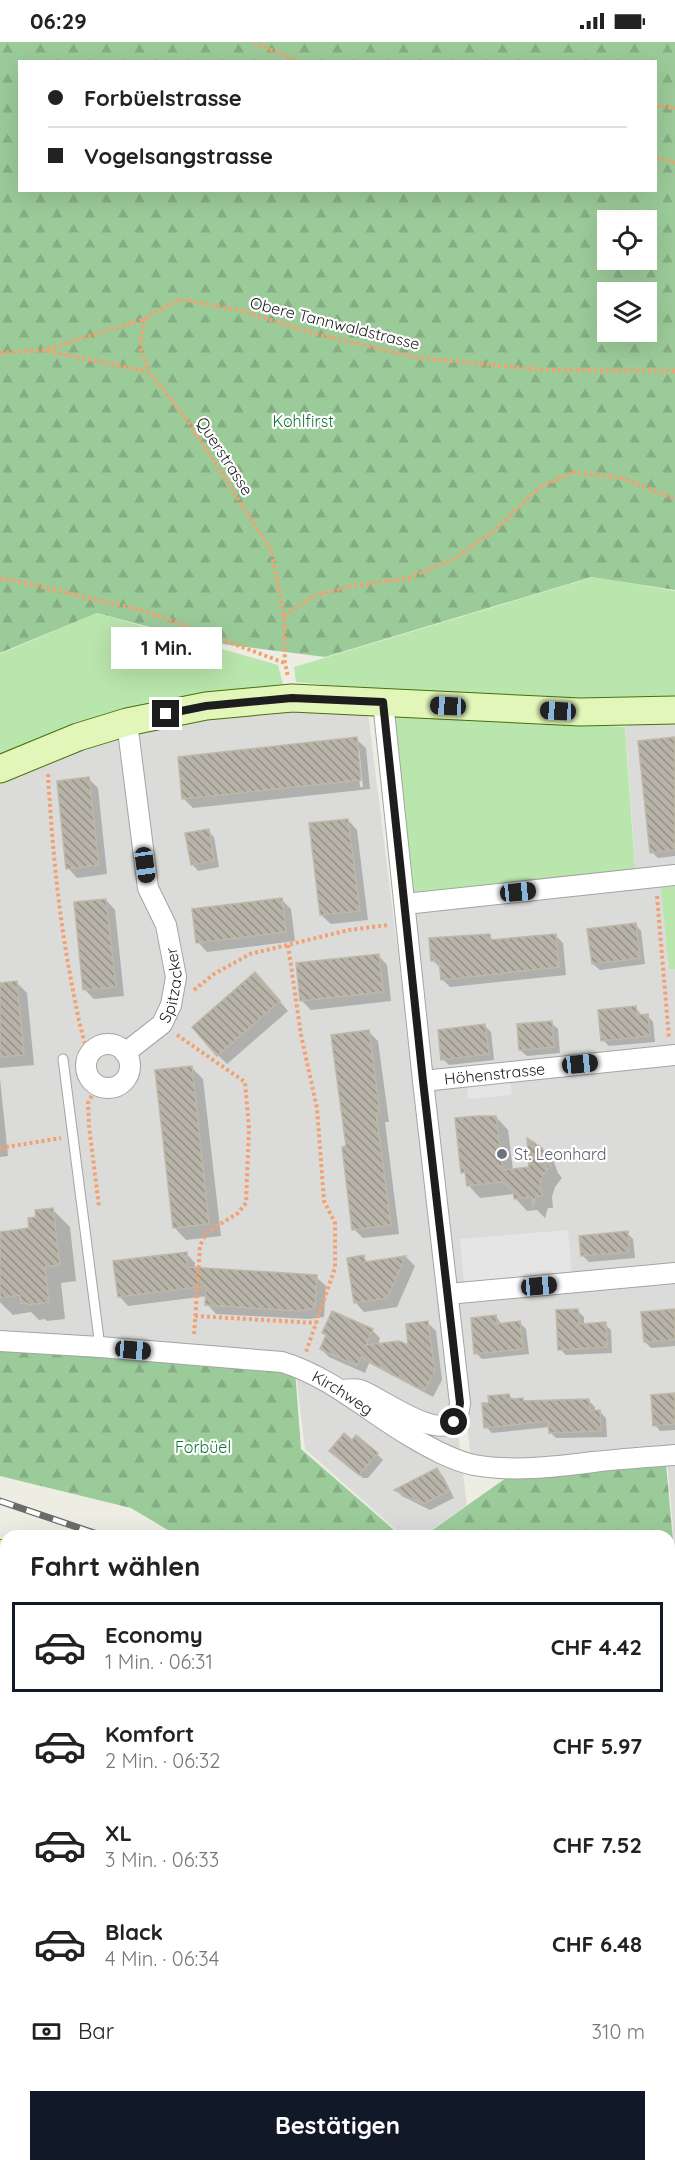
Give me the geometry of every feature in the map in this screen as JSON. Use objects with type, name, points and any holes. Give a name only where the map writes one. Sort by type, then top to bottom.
[{"type":"street","points":[[0,769],[78,737],[127,722],[206,706],[292,698],[580,712],[675,710]]},
{"type":"street","points":[[341,1390],[358,1389],[423,1423],[447,1425],[454,1422],[458,1416],[460,1403],[383,702]]},
{"type":"street","name":"Spitzacker","points":[[125,1053],[162,1024],[171,1005],[176,977],[166,925],[148,888],[127,722]]},
{"type":"street","points":[[406,913],[675,875]]},
{"type":"street","points":[[114,1045],[125,1053],[130,1066],[125,1079],[113,1087],[97,1085],[89,1077],[86,1070],[89,1056],[99,1046],[114,1045]]},
{"type":"street","name":"Höhenstrasse","points":[[423,1081],[673,1055]]},
{"type":"street","points":[[448,1294],[675,1273]]},
{"type":"street","name":"Kirchweg","points":[[0,1341],[193,1353],[282,1362],[301,1367],[341,1390],[406,1434],[446,1455],[473,1465],[509,1469],[553,1467],[675,1455]]},
{"type":"lane","points":[[63,1059],[100,1347]]},
{"type":"path","points":[[253,42],[295,60]]},
{"type":"path","points":[[657,106],[675,108]]},
{"type":"path","points":[[657,158],[675,163]]},
{"type":"path","name":"Obere Tannwaldstrasse","points":[[0,353],[45,350],[144,319],[180,298],[242,311],[316,334],[419,358],[545,370],[675,371]]},
{"type":"path","name":"Querstrasse","points":[[0,579],[144,610],[285,663],[284,616],[271,550],[189,423],[150,372],[140,348],[144,319]]},
{"type":"path","points":[[45,350],[150,372]]},
{"type":"path","points":[[284,616],[313,596],[352,586],[409,578],[455,558],[495,530],[540,487],[573,472],[622,478],[675,499]]},
{"type":"path","points":[[48,775],[51,828],[63,938],[81,1036],[89,1056]]},
{"type":"path","points":[[655,878],[673,1055]]},
{"type":"path","points":[[171,1005],[180,1002],[214,974],[250,954],[349,930],[406,913]]},
{"type":"path","points":[[288,945],[301,1035],[317,1108],[324,1201],[335,1223],[335,1268],[301,1367]]},
{"type":"path","points":[[162,1024],[245,1082],[249,1128],[246,1203],[238,1213],[206,1233],[200,1246],[193,1353]]},
{"type":"path","points":[[97,1085],[88,1103],[100,1217]]},
{"type":"path","points":[[0,1148],[73,1136]]},
{"type":"path","points":[[195,1316],[316,1323]]},
{"type":"shaded area","points":[[283,684],[366,697],[467,1505],[432,1530],[396,1530],[305,1449],[294,1357],[186,1344],[0,1331],[0,762],[98,718]]},
{"type":"shaded area","points":[[675,702],[675,1530],[673,1530],[667,1461],[506,1477],[470,1452],[413,888],[635,864],[624,705]]},
{"type":"shaded area","points":[[510,1080],[512,1095],[468,1099],[467,1085]]},
{"type":"shaded area","points":[[568,1230],[572,1274],[464,1283],[460,1239]]},
{"type":"green space","name":"Kohlfirst","points":[[0,42],[675,42],[675,590],[592,577],[325,657],[206,642],[97,613],[0,653]]},
{"type":"green space","points":[[594,577],[675,591],[675,701],[585,705],[416,694],[296,682],[294,667]]},
{"type":"green space","points":[[97,613],[278,665],[283,684],[98,719],[0,763],[0,654]]},
{"type":"green space","points":[[391,713],[625,727],[635,869],[412,894]]},
{"type":"green space","points":[[675,885],[675,969],[669,969],[661,888]]},
{"type":"green space","name":"Forbüel","points":[[0,1348],[295,1370],[301,1449],[394,1530],[168,1530],[131,1508],[0,1476]]},
{"type":"green space","points":[[666,1464],[672,1530],[432,1530],[506,1478]]},
{"type":"building","points":[[357,737],[361,780],[182,799],[178,757]]},
{"type":"building","points":[[675,737],[675,850],[650,853],[638,741]]},
{"type":"building","points":[[89,777],[99,865],[66,869],[57,781]]},
{"type":"building","points":[[348,819],[360,911],[320,915],[309,823]]},
{"type":"building","points":[[209,829],[214,861],[191,865],[185,833]]},
{"type":"building","points":[[282,898],[286,932],[196,943],[192,909]]},
{"type":"building","points":[[106,899],[116,987],[83,990],[74,902]]},
{"type":"building","points":[[636,923],[640,958],[592,964],[587,929]]},
{"type":"building","points":[[490,934],[490,940],[556,934],[559,967],[441,980],[439,960],[431,961],[429,938]]},
{"type":"building","points":[[379,954],[383,992],[300,1001],[296,963]]},
{"type":"building","points":[[255,972],[280,1001],[217,1056],[192,1027]]},
{"type":"building","points":[[17,981],[24,1055],[0,1057],[0,983]]},
{"type":"building","points":[[636,1006],[637,1015],[648,1014],[650,1036],[601,1041],[598,1010]]},
{"type":"building","points":[[552,1021],[554,1047],[519,1050],[517,1024]]},
{"type":"building","points":[[485,1024],[489,1054],[441,1060],[438,1030]]},
{"type":"building","points":[[369,1030],[380,1113],[376,1113],[391,1225],[352,1230],[342,1147],[346,1146],[331,1035]]},
{"type":"building","points":[[192,1066],[209,1224],[173,1228],[155,1070]]},
{"type":"building","name":"St. Leonhard","points":[[496,1116],[503,1170],[529,1167],[527,1138],[542,1148],[548,1160],[544,1162],[545,1165],[551,1165],[543,1175],[540,1184],[542,1196],[536,1196],[533,1208],[532,1197],[514,1199],[513,1190],[502,1182],[467,1186],[465,1172],[461,1173],[455,1118]]},
{"type":"building","points":[[53,1208],[60,1265],[45,1267],[49,1302],[28,1305],[28,1303],[21,1304],[20,1295],[0,1298],[0,1232],[29,1228],[28,1218],[36,1217],[35,1210]]},
{"type":"building","points":[[628,1231],[629,1252],[581,1256],[579,1236]]},
{"type":"building","points":[[187,1252],[187,1267],[317,1275],[315,1308],[299,1311],[205,1305],[206,1286],[118,1297],[113,1261]]},
{"type":"building","points":[[364,1255],[365,1262],[406,1256],[387,1298],[354,1303],[347,1258]]},
{"type":"building","points":[[578,1309],[579,1324],[606,1322],[607,1347],[558,1350],[556,1310]]},
{"type":"building","points":[[675,1309],[675,1340],[644,1342],[641,1312]]},
{"type":"building","points":[[332,1311],[373,1329],[366,1345],[399,1341],[408,1345],[406,1324],[428,1321],[435,1372],[424,1391],[361,1357],[357,1366],[320,1349],[326,1335],[322,1333]]},
{"type":"building","points":[[496,1315],[497,1324],[520,1321],[523,1349],[474,1354],[471,1318]]},
{"type":"building","points":[[675,1393],[675,1424],[653,1426],[651,1395]]},
{"type":"building","points":[[509,1394],[510,1399],[523,1398],[523,1401],[589,1399],[590,1411],[600,1410],[601,1431],[549,1433],[548,1421],[484,1428],[482,1403],[489,1403],[488,1396]]},
{"type":"building","points":[[344,1433],[352,1440],[356,1435],[378,1453],[359,1475],[329,1451]]},
{"type":"building","points":[[437,1468],[449,1491],[423,1504],[394,1490]]},
{"type":"railway","points":[[0,1501],[85,1530]]},
{"type":"place","name":"St. Leonhard","points":[[502,1154]]},
{"type":"route","points":[[166,714],[206,706],[292,698],[383,702],[460,1403],[458,1416],[454,1422]]}]
